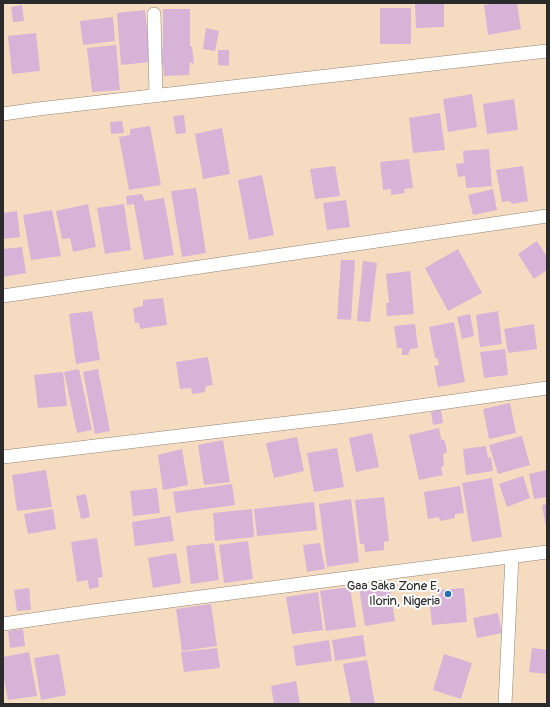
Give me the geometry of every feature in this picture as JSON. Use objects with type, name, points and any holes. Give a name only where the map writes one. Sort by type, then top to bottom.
[{"type":"street","points":[[154,14],[156,95]]},
{"type":"street","points":[[3,114],[156,95],[547,51]]},
{"type":"street","points":[[3,296],[547,216]]},
{"type":"street","points":[[3,457],[347,416],[547,388]]},
{"type":"street","points":[[3,624],[547,552]]},
{"type":"street","points":[[505,704],[512,557]]},
{"type":"building","points":[[415,3],[444,3],[444,27],[416,28]]},
{"type":"building","points":[[517,3],[521,29],[488,35],[484,5]]},
{"type":"building","points":[[22,5],[24,21],[13,22],[11,7]]},
{"type":"building","points":[[380,8],[411,8],[411,44],[380,44]]},
{"type":"building","points":[[163,9],[190,9],[190,47],[192,46],[194,64],[190,62],[189,75],[164,76],[163,64],[159,67],[159,47],[163,49]]},
{"type":"building","points":[[145,10],[150,62],[121,65],[117,13]]},
{"type":"building","points":[[113,17],[115,41],[83,45],[80,21]]},
{"type":"building","points":[[206,28],[219,31],[215,51],[203,49]]},
{"type":"building","points":[[36,33],[40,71],[12,74],[8,36]]},
{"type":"building","points":[[116,45],[120,90],[92,92],[87,48]]},
{"type":"building","points":[[218,50],[229,50],[229,66],[218,65]]},
{"type":"building","points":[[472,94],[477,127],[448,132],[443,99]]},
{"type":"building","points":[[514,99],[518,130],[487,134],[483,104]]},
{"type":"building","points":[[440,113],[445,150],[413,153],[409,118]]},
{"type":"building","points":[[184,115],[186,133],[176,134],[173,116]]},
{"type":"building","points":[[122,121],[124,133],[111,134],[110,122]]},
{"type":"building","points":[[150,126],[161,185],[129,190],[119,137],[130,135],[130,129]]},
{"type":"building","points":[[222,128],[230,174],[203,179],[195,134]]},
{"type":"building","points":[[489,149],[492,186],[466,188],[465,176],[458,177],[456,164],[464,163],[463,151]]},
{"type":"building","points":[[409,159],[413,188],[404,189],[405,193],[391,195],[391,189],[383,190],[380,162]]},
{"type":"building","points":[[335,166],[340,196],[315,199],[310,169]]},
{"type":"building","points":[[523,166],[528,201],[512,204],[510,201],[502,202],[496,170]]},
{"type":"building","points":[[262,175],[274,235],[249,240],[238,180]]},
{"type":"building","points":[[196,188],[206,253],[182,257],[171,191]]},
{"type":"building","points":[[493,189],[497,210],[473,215],[468,195]]},
{"type":"building","points":[[142,194],[145,201],[164,198],[174,255],[144,260],[134,204],[127,205],[126,196]]},
{"type":"building","points":[[346,200],[350,227],[327,230],[323,203]]},
{"type":"building","points":[[88,204],[96,247],[73,252],[70,238],[62,239],[56,211]]},
{"type":"building","points":[[124,204],[131,250],[105,254],[97,208]]},
{"type":"building","points":[[52,210],[61,256],[31,260],[23,215]]},
{"type":"building","points":[[17,211],[20,237],[3,239],[3,213]]},
{"type":"building","points":[[537,241],[547,257],[547,270],[534,279],[518,254]]},
{"type":"building","points":[[22,247],[26,273],[3,277],[3,249]]},
{"type":"building","points":[[458,249],[482,293],[448,311],[425,268]]},
{"type":"building","points":[[341,260],[355,260],[351,320],[337,319]]},
{"type":"building","points":[[363,261],[377,263],[370,322],[357,321]]},
{"type":"building","points":[[410,271],[414,314],[387,316],[386,303],[389,303],[386,274]]},
{"type":"building","points":[[163,298],[167,325],[140,329],[139,323],[135,323],[133,308],[143,306],[143,300]]},
{"type":"building","points":[[92,311],[100,360],[76,364],[69,314]]},
{"type":"building","points":[[498,311],[502,344],[480,347],[476,315]]},
{"type":"building","points":[[470,314],[474,336],[462,339],[457,317]]},
{"type":"building","points":[[454,322],[465,382],[438,387],[434,366],[439,365],[438,359],[435,358],[429,327]]},
{"type":"building","points":[[415,324],[418,348],[410,349],[408,355],[402,355],[402,348],[397,348],[394,326]]},
{"type":"building","points":[[534,324],[537,349],[508,353],[504,329]]},
{"type":"building","points":[[505,349],[508,375],[484,378],[480,352]]},
{"type":"building","points":[[208,357],[213,385],[206,386],[205,392],[192,394],[191,388],[180,389],[176,362]]},
{"type":"building","points":[[79,369],[92,430],[77,433],[64,372]]},
{"type":"building","points":[[98,369],[110,431],[95,434],[83,372]]},
{"type":"building","points":[[63,372],[67,406],[38,408],[34,375]]},
{"type":"building","points":[[510,403],[516,433],[489,439],[483,409]]},
{"type":"building","points":[[441,410],[443,423],[433,425],[431,412]]},
{"type":"building","points":[[439,428],[441,439],[445,441],[447,452],[443,454],[444,465],[441,468],[443,475],[419,480],[409,435]]},
{"type":"building","points":[[372,433],[379,467],[356,472],[349,438]]},
{"type":"building","points":[[522,436],[530,465],[498,474],[489,445]]},
{"type":"building","points":[[297,437],[304,471],[274,478],[266,443]]},
{"type":"building","points":[[223,440],[230,482],[204,485],[198,445]]},
{"type":"building","points":[[486,446],[488,458],[491,457],[493,471],[466,475],[463,449]]},
{"type":"building","points":[[337,448],[344,487],[314,492],[307,453]]},
{"type":"building","points":[[182,449],[188,485],[163,490],[158,455]]},
{"type":"building","points":[[46,470],[52,507],[17,511],[12,475]]},
{"type":"building","points":[[547,470],[547,497],[534,499],[529,474]]},
{"type":"building","points":[[523,476],[530,498],[507,507],[499,484]]},
{"type":"building","points":[[492,478],[502,537],[472,542],[462,483]]},
{"type":"building","points":[[232,484],[235,505],[176,513],[173,492]]},
{"type":"building","points":[[460,486],[464,513],[455,514],[455,518],[440,521],[439,517],[428,519],[424,492]]},
{"type":"building","points":[[157,488],[160,513],[133,516],[130,491]]},
{"type":"building","points":[[86,494],[90,517],[81,519],[76,496]]},
{"type":"building","points":[[384,497],[389,541],[384,542],[384,550],[365,552],[364,544],[360,544],[355,500]]},
{"type":"building","points":[[351,499],[359,562],[327,567],[319,504]]},
{"type":"building","points":[[314,502],[317,530],[257,536],[254,509]]},
{"type":"building","points":[[547,504],[547,527],[546,527],[542,505]]},
{"type":"building","points":[[53,509],[56,529],[28,534],[24,514]]},
{"type":"building","points":[[252,509],[254,537],[215,541],[213,513]]},
{"type":"building","points":[[170,516],[174,541],[135,546],[132,522]]},
{"type":"building","points":[[97,538],[103,577],[98,578],[99,587],[89,589],[88,580],[77,582],[71,542]]},
{"type":"building","points":[[248,541],[253,579],[224,583],[219,545]]},
{"type":"building","points":[[214,543],[219,580],[191,584],[186,546]]},
{"type":"building","points":[[320,543],[325,569],[307,572],[303,545]]},
{"type":"building","points":[[176,553],[181,583],[153,588],[148,558]]},
{"type":"building","points":[[389,583],[395,621],[365,626],[359,588]]},
{"type":"building","points":[[350,587],[356,627],[326,631],[320,591]]},
{"type":"building","points":[[29,588],[31,610],[17,611],[14,590]]},
{"type":"building","points":[[464,588],[467,622],[432,625],[429,597],[439,596],[439,590]]},
{"type":"building","points":[[318,592],[323,630],[292,634],[286,597]]},
{"type":"building","points":[[211,604],[217,646],[182,651],[176,609]]},
{"type":"building","points":[[498,613],[502,633],[477,638],[473,618]]},
{"type":"building","points":[[23,629],[25,646],[10,648],[8,631]]},
{"type":"building","points":[[363,635],[366,656],[335,661],[332,640]]},
{"type":"building","points":[[329,640],[332,661],[296,666],[293,646]]},
{"type":"building","points":[[217,648],[220,668],[184,672],[181,652]]},
{"type":"building","points":[[532,648],[547,650],[547,674],[529,672]]},
{"type":"building","points":[[29,652],[37,696],[8,700],[3,674],[3,657]]},
{"type":"building","points":[[59,654],[66,695],[41,700],[34,658]]},
{"type":"building","points":[[444,654],[472,663],[461,699],[433,690]]},
{"type":"building","points":[[367,660],[375,704],[351,704],[343,664]]},
{"type":"building","points":[[296,681],[300,704],[274,704],[271,686]]},
{"type":"place","name":"Gaa Saka Zone E, Ilorin, Nigeria","points":[[448,594]]}]
